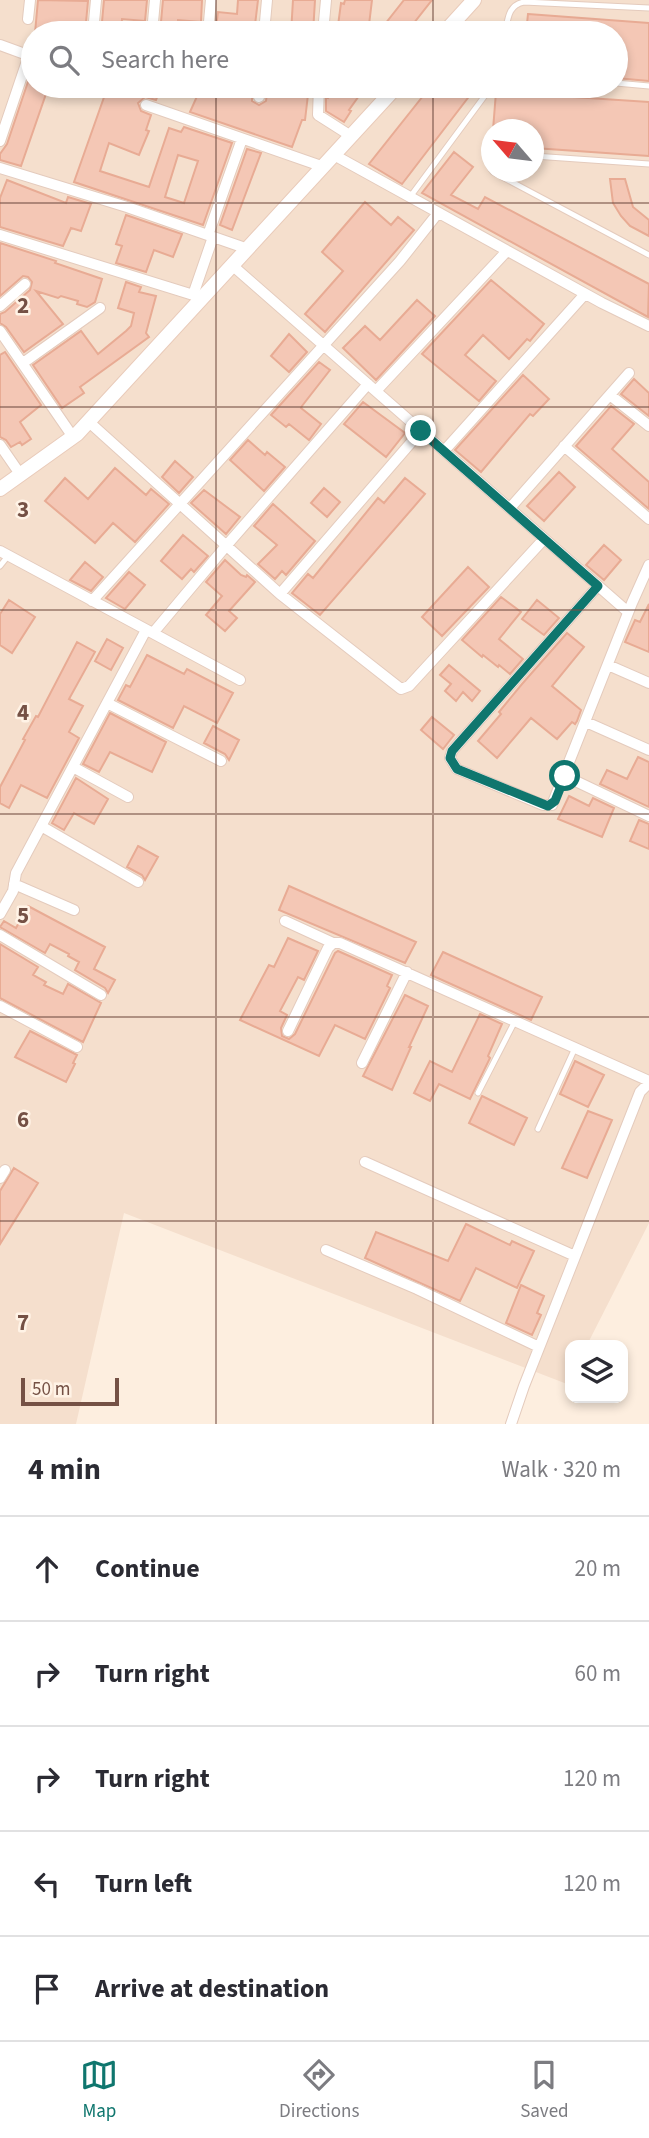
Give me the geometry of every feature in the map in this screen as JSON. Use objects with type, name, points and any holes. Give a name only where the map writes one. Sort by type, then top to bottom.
[{"type":"street","points":[[28,19],[30,0]]},
{"type":"street","points":[[94,21],[96,0]]},
{"type":"street","points":[[153,21],[156,0]]},
{"type":"street","points":[[209,21],[211,0]]},
{"type":"street","points":[[265,21],[267,0]]},
{"type":"street","points":[[324,21],[326,0]]},
{"type":"street","points":[[455,21],[474,0]]},
{"type":"street","points":[[0,45],[21,52]]},
{"type":"street","points":[[0,141],[21,83]]},
{"type":"street","points":[[319,98],[318,115],[351,136]]},
{"type":"street","points":[[0,489],[74,437],[89,422],[198,297],[233,265],[386,98]]},
{"type":"street","points":[[146,106],[324,167]]},
{"type":"street","points":[[198,297],[211,236],[242,139]]},
{"type":"street","points":[[334,155],[585,294],[649,326]]},
{"type":"street","points":[[0,168],[127,207],[248,249]]},
{"type":"street","points":[[92,601],[400,261],[438,213]]},
{"type":"street","points":[[0,235],[198,297]]},
{"type":"street","points":[[0,914],[14,884],[16,873],[107,703],[150,631],[372,388],[507,251]]},
{"type":"street","points":[[233,265],[628,612]]},
{"type":"street","points":[[0,306],[25,284]]},
{"type":"street","points":[[444,450],[585,294]]},
{"type":"street","points":[[23,363],[100,308]]},
{"type":"street","points":[[0,331],[4,345],[23,363],[74,437]]},
{"type":"street","points":[[510,508],[629,373]]},
{"type":"street","points":[[610,395],[649,426]]},
{"type":"street","points":[[89,422],[280,594],[396,687],[405,689],[544,539]]},
{"type":"street","points":[[280,594],[421,431]]},
{"type":"street","points":[[0,445],[20,474]]},
{"type":"street","points":[[564,446],[649,519]]},
{"type":"street","points":[[4,554],[240,680]]},
{"type":"street","points":[[598,586],[452,751],[450,758],[457,769],[548,806],[555,801],[628,612],[649,565]]},
{"type":"street","points":[[608,665],[649,683]]},
{"type":"street","points":[[107,703],[220,761]]},
{"type":"street","points":[[586,722],[649,750]]},
{"type":"street","points":[[73,766],[128,797]]},
{"type":"street","points":[[565,776],[649,816]]},
{"type":"street","points":[[41,826],[138,881]]},
{"type":"street","points":[[14,884],[74,911]]},
{"type":"street","points":[[285,921],[407,972],[649,1082],[640,1092],[539,1347],[512,1424]]},
{"type":"street","points":[[0,935],[101,995]]},
{"type":"street","points":[[288,1031],[328,948],[333,943]]},
{"type":"street","points":[[362,1063],[407,972]]},
{"type":"street","points":[[0,1006],[76,1047]]},
{"type":"street","points":[[365,1162],[575,1256]]},
{"type":"street","points":[[326,1250],[417,1289],[539,1347]]},
{"type":"lane","points":[[508,21],[510,10],[518,3],[524,2],[649,8]]},
{"type":"lane","points":[[628,84],[649,86]]},
{"type":"lane","points":[[410,197],[486,98]]},
{"type":"lane","points":[[544,157],[649,164]]},
{"type":"lane","points":[[514,182],[649,255]]},
{"type":"lane","points":[[0,566],[4,554]]},
{"type":"lane","points":[[478,1093],[515,1021]]},
{"type":"lane","points":[[538,1129],[575,1048]]},
{"type":"shaded area","points":[[0,0],[649,0],[649,1223],[590,1340],[565,1340],[565,1383],[124,1213],[76,1424],[0,1424]]},
{"type":"building","points":[[38,0],[88,1],[86,21],[36,21]]},
{"type":"building","points":[[104,0],[147,0],[145,21],[102,21]]},
{"type":"building","points":[[163,0],[202,0],[201,21],[161,21]]},
{"type":"building","points":[[238,0],[258,0],[255,21],[217,21],[218,12],[237,14]]},
{"type":"building","points":[[293,0],[315,0],[314,21],[292,21]]},
{"type":"building","points":[[345,0],[372,0],[369,21],[339,21],[341,3],[344,4]]},
{"type":"building","points":[[404,0],[432,0],[415,21],[387,21]]},
{"type":"building","points":[[528,14],[622,21],[527,21]]},
{"type":"building","points":[[628,21],[649,23],[649,81],[628,79]]},
{"type":"building","points":[[23,98],[45,98],[21,166],[0,160],[0,154],[7,144]]},
{"type":"building","points":[[104,98],[144,98],[138,103],[141,111],[151,115],[146,130],[149,131],[139,155],[109,143],[100,171],[149,187],[169,128],[181,132],[184,127],[232,143],[203,225],[74,182]],"holes":[[[178,155],[198,161],[184,203],[165,197]]]},
{"type":"building","points":[[196,98],[252,98],[252,101],[259,105],[266,98],[308,98],[305,120],[302,120],[292,147],[190,112]]},
{"type":"building","points":[[326,98],[358,98],[344,122],[326,111]]},
{"type":"building","points":[[421,98],[468,98],[402,184],[369,164]]},
{"type":"building","points":[[496,98],[588,98],[649,102],[649,156],[544,149],[544,119],[494,119]]},
{"type":"building","points":[[247,149],[261,153],[232,230],[220,225]]},
{"type":"building","points":[[454,152],[473,167],[451,195],[478,209],[485,197],[649,284],[648,317],[422,193]]},
{"type":"building","points":[[610,179],[625,179],[633,207],[649,220],[649,236],[630,226],[621,216],[613,203]]},
{"type":"building","points":[[7,180],[66,203],[68,197],[91,204],[81,231],[71,228],[63,246],[0,227],[0,198]]},
{"type":"building","points":[[365,202],[391,225],[398,217],[414,230],[325,332],[305,314],[343,271],[322,252]]},
{"type":"building","points":[[126,215],[182,234],[173,257],[154,250],[146,272],[116,263],[122,246],[116,244]]},
{"type":"building","points":[[0,243],[102,279],[95,302],[87,307],[77,304],[78,301],[36,291],[63,324],[24,352],[0,323],[0,314],[30,290],[32,282],[23,276],[0,296]]},
{"type":"building","points":[[491,280],[544,324],[530,341],[527,339],[509,359],[483,335],[465,355],[496,381],[479,401],[422,354]]},
{"type":"building","points":[[126,282],[141,287],[139,292],[156,296],[146,333],[149,337],[80,387],[84,393],[62,408],[33,365],[81,331],[98,354],[126,331],[131,326],[134,313],[118,308]]},
{"type":"building","points":[[417,300],[435,316],[376,380],[343,348],[365,326],[380,340]]},
{"type":"building","points":[[289,334],[307,352],[289,372],[271,356]]},
{"type":"building","points":[[5,352],[41,405],[20,422],[31,439],[22,445],[20,442],[11,447],[0,437],[0,355]]},
{"type":"building","points":[[319,362],[330,370],[301,408],[321,424],[309,440],[289,424],[286,427],[271,415]]},
{"type":"building","points":[[523,375],[549,399],[533,416],[530,414],[481,472],[455,450]]},
{"type":"building","points":[[634,379],[649,393],[649,416],[621,394]]},
{"type":"building","points":[[363,402],[405,433],[386,457],[344,424]]},
{"type":"building","points":[[611,406],[634,424],[612,449],[649,482],[649,509],[576,446]]},
{"type":"building","points":[[248,440],[285,467],[264,491],[230,460]]},
{"type":"building","points":[[175,461],[193,477],[179,493],[162,477]]},
{"type":"building","points":[[115,468],[146,495],[151,489],[169,504],[135,542],[113,523],[95,543],[45,501],[65,478],[88,499]]},
{"type":"building","points":[[559,472],[575,487],[544,521],[527,506]]},
{"type":"building","points":[[405,478],[425,494],[320,615],[292,593],[308,574],[313,578],[378,498],[384,503]]},
{"type":"building","points":[[324,488],[340,502],[327,517],[311,503]]},
{"type":"building","points":[[204,490],[240,517],[226,534],[191,503]]},
{"type":"building","points":[[273,504],[315,541],[286,575],[282,571],[275,579],[258,564],[277,545],[254,526]]},
{"type":"building","points":[[183,535],[208,556],[194,572],[191,569],[182,579],[161,561]]},
{"type":"building","points":[[604,545],[621,560],[604,580],[586,565]]},
{"type":"building","points":[[225,560],[241,575],[247,575],[255,582],[229,611],[237,618],[225,631],[206,615],[222,596],[206,582]]},
{"type":"building","points":[[85,562],[103,577],[91,591],[70,580]]},
{"type":"building","points":[[468,567],[489,587],[442,636],[422,617]]},
{"type":"building","points":[[129,572],[145,585],[125,609],[106,598]]},
{"type":"building","points":[[501,597],[521,612],[499,639],[523,659],[510,674],[483,655],[482,657],[462,640]]},
{"type":"building","points":[[9,600],[35,617],[12,653],[0,645],[0,614]]},
{"type":"building","points":[[537,600],[559,618],[544,635],[522,619]]},
{"type":"building","points":[[649,604],[649,652],[625,642],[635,620],[640,622]]},
{"type":"building","points":[[567,633],[584,647],[552,686],[581,710],[577,721],[575,724],[572,722],[557,739],[531,718],[497,758],[478,741],[522,684]]},
{"type":"building","points":[[107,639],[123,648],[111,670],[95,661]]},
{"type":"building","points":[[77,642],[95,652],[69,699],[83,706],[69,732],[79,738],[47,798],[21,785],[9,808],[0,803],[0,787],[25,740],[23,739],[36,716],[38,717]]},
{"type":"building","points":[[147,655],[184,674],[187,669],[233,693],[217,723],[184,706],[173,728],[118,700],[126,685],[130,687]]},
{"type":"building","points":[[449,665],[480,691],[472,701],[463,692],[456,701],[445,691],[451,684],[440,675]]},
{"type":"building","points":[[110,713],[166,742],[152,772],[110,752],[99,772],[83,764]]},
{"type":"building","points":[[432,717],[454,735],[443,749],[421,730]]},
{"type":"building","points":[[213,726],[239,740],[229,760],[225,754],[204,743]]},
{"type":"building","points":[[638,757],[649,762],[649,807],[600,784],[607,770],[627,779]]},
{"type":"building","points":[[76,778],[108,799],[94,824],[74,813],[64,830],[52,823]]},
{"type":"building","points":[[569,796],[589,806],[593,798],[614,808],[602,837],[558,819]]},
{"type":"building","points":[[639,820],[649,824],[649,849],[630,841]]},
{"type":"building","points":[[138,846],[158,857],[145,880],[142,875],[127,867]]},
{"type":"building","points":[[289,886],[416,942],[405,963],[279,910]]},
{"type":"building","points":[[28,906],[105,947],[94,969],[115,980],[108,993],[105,988],[75,970],[79,962],[68,956],[69,954],[50,944],[45,953],[0,927],[4,921],[16,928]]},
{"type":"building","points":[[288,938],[318,951],[304,980],[298,977],[280,1011],[287,1015],[281,1028],[282,1036],[289,1039],[295,1034],[338,951],[392,975],[387,986],[390,988],[365,1039],[335,1025],[319,1056],[240,1020],[269,965],[274,967]]},
{"type":"building","points":[[0,944],[38,967],[33,975],[46,982],[44,985],[63,994],[68,984],[101,1003],[83,1042],[0,998]]},
{"type":"building","points":[[443,952],[542,997],[531,1020],[431,975]]},
{"type":"building","points":[[405,995],[428,1006],[392,1090],[363,1076]]},
{"type":"building","points":[[480,1014],[502,1024],[488,1056],[490,1058],[470,1099],[439,1084],[430,1101],[414,1093],[430,1061],[452,1072]]},
{"type":"building","points":[[30,1031],[77,1055],[66,1082],[15,1057]]},
{"type":"building","points":[[575,1061],[604,1075],[588,1107],[560,1094]]},
{"type":"building","points":[[482,1096],[527,1118],[514,1145],[469,1123]]},
{"type":"building","points":[[588,1111],[612,1120],[587,1178],[562,1168]]},
{"type":"building","points":[[14,1168],[38,1183],[0,1244],[0,1191]]},
{"type":"building","points":[[466,1224],[510,1245],[512,1241],[534,1251],[517,1288],[476,1268],[460,1301],[365,1258],[376,1232],[448,1261]]},
{"type":"building","points":[[521,1285],[544,1296],[537,1313],[541,1315],[532,1335],[506,1323]]},
{"type":"route","points":[[421,431],[598,586],[452,751],[450,758],[457,769],[548,806],[555,801],[565,776]]}]
